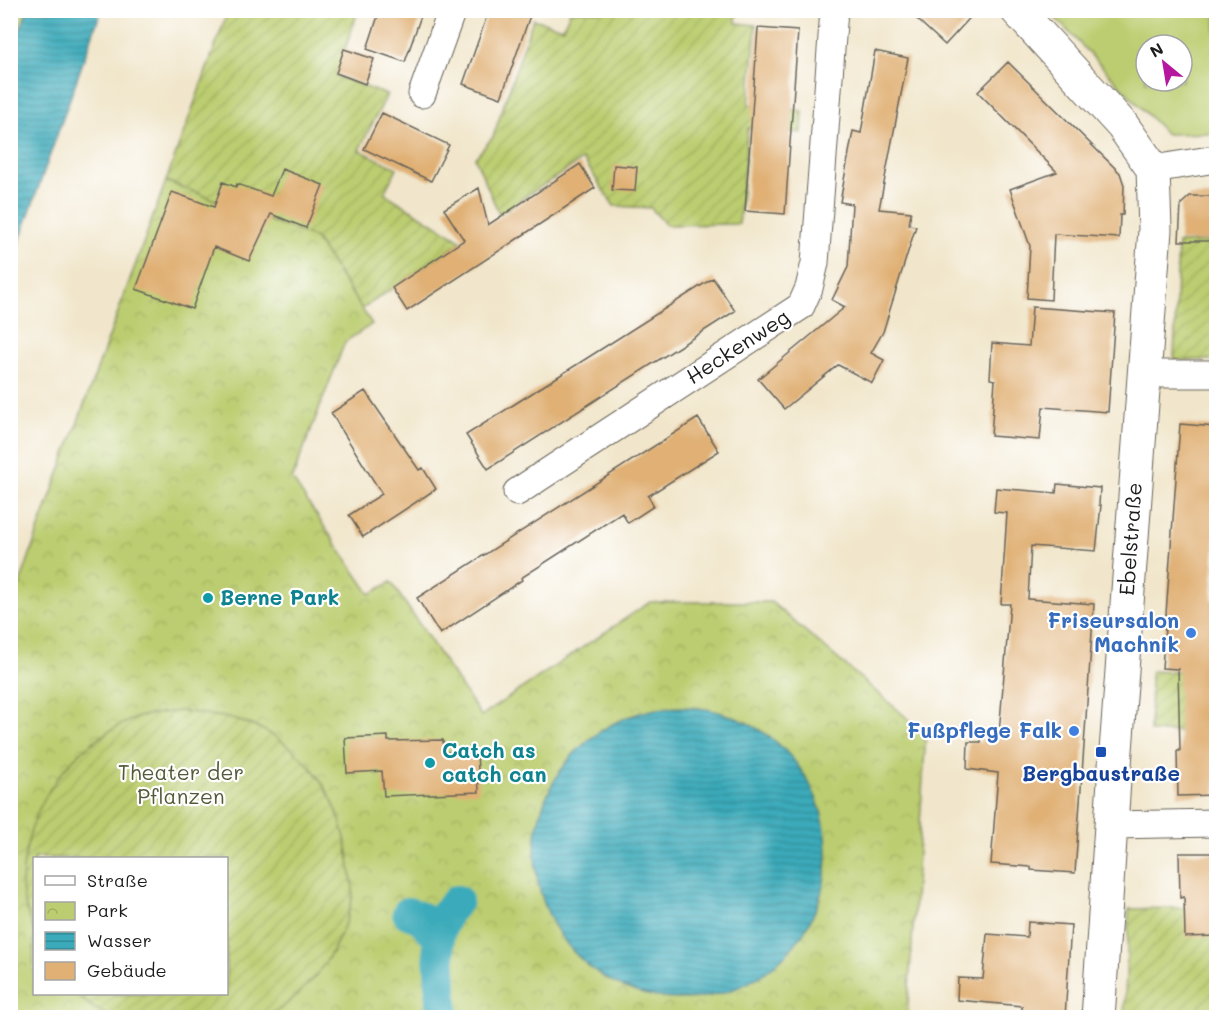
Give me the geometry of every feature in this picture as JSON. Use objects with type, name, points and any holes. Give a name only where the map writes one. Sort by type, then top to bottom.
[{"type":"street","points":[[422,94],[452,10]]},
{"type":"street","name":"Heckenweg","points":[[517,492],[801,306],[809,288],[815,263],[834,10]]},
{"type":"street","points":[[1017,10],[1122,125],[1153,169],[1216,159]]},
{"type":"street","name":"Ebelstraße","points":[[1098,1017],[1155,230],[1153,169]]},
{"type":"street","points":[[1143,374],[1216,374]]},
{"type":"street","points":[[1111,825],[1216,823]]},
{"type":"green space","points":[[10,11],[27,11],[11,56]]},
{"type":"green space","points":[[228,11],[358,11],[336,76],[387,95],[359,150],[397,168],[384,193],[462,241],[362,309],[315,238],[166,181]]},
{"type":"green space","points":[[570,11],[737,11],[736,23],[756,25],[749,105],[803,111],[802,133],[748,128],[739,224],[666,225],[651,208],[614,206],[583,159],[499,214],[475,158],[493,137],[533,19],[563,28]]},
{"type":"green space","points":[[1049,11],[1216,11],[1216,133],[1166,134]]},
{"type":"green space","name":"Berne Park","points":[[166,181],[315,238],[372,324],[345,342],[292,479],[370,594],[391,582],[481,716],[650,602],[771,602],[926,734],[907,1017],[11,1018],[11,610]]},
{"type":"green space","points":[[1216,242],[1216,360],[1174,360],[1178,243]]},
{"type":"green space","points":[[1151,671],[1216,674],[1216,731],[1150,732]]},
{"type":"green space","name":"Theater der Pflanzen","points":[[180,711],[219,716],[257,727],[269,733],[296,752],[309,766],[330,796],[337,812],[343,830],[353,883],[347,917],[332,952],[310,982],[283,1007],[267,1017],[110,1017],[77,995],[228,995],[228,857],[33,857],[33,929],[24,901],[22,885],[26,851],[40,807],[64,769],[80,753],[118,727],[139,717]]},
{"type":"green space","points":[[1216,907],[1216,1017],[1124,1018],[1129,909]]},
{"type":"water","points":[[27,11],[101,11],[11,265],[11,56]]},
{"type":"water","points":[[681,707],[709,710],[737,719],[762,732],[784,750],[802,772],[815,797],[824,825],[827,853],[824,881],[815,909],[802,934],[784,956],[762,974],[737,987],[709,996],[681,999],[653,996],[625,987],[600,974],[578,956],[560,934],[547,909],[538,881],[535,853],[538,825],[547,797],[560,772],[578,750],[600,732],[625,719],[653,710]]},
{"type":"building","points":[[380,10],[423,10],[405,62],[367,49]]},
{"type":"building","points":[[489,10],[532,10],[501,98],[463,84]]},
{"type":"building","points":[[907,10],[977,10],[945,45]]},
{"type":"building","points":[[758,28],[798,31],[785,214],[745,211]]},
{"type":"building","points":[[344,49],[374,59],[365,84],[336,73]]},
{"type":"building","points":[[875,51],[908,58],[879,209],[911,212],[909,225],[916,226],[883,332],[871,353],[884,360],[872,383],[838,365],[784,409],[758,379],[845,307],[832,300],[848,267],[852,204],[840,202],[853,131],[861,133]]},
{"type":"building","points":[[1008,62],[1120,173],[1124,185],[1123,215],[1120,215],[1119,238],[1054,234],[1051,300],[1027,298],[1030,246],[1010,189],[1057,172],[978,92]]},
{"type":"building","points":[[382,113],[449,145],[431,181],[364,149]]},
{"type":"building","points":[[580,164],[595,188],[407,311],[392,288],[464,240],[444,209],[479,188],[488,225]]},
{"type":"building","points":[[614,165],[637,167],[635,191],[612,190]]},
{"type":"building","points":[[282,169],[323,185],[306,228],[271,214],[249,261],[214,247],[192,309],[136,289],[172,192],[214,207],[223,182],[236,187],[237,184],[271,196]]},
{"type":"building","points":[[1190,196],[1216,196],[1216,241],[1179,241],[1181,204]]},
{"type":"building","points":[[713,278],[735,311],[488,469],[466,435]]},
{"type":"building","points":[[1032,307],[1115,313],[1108,412],[1043,407],[1040,440],[991,436],[995,380],[990,379],[992,343],[1029,346]]},
{"type":"building","points":[[365,391],[419,470],[423,468],[436,489],[363,537],[349,515],[382,494],[331,413]]},
{"type":"building","points":[[698,418],[719,451],[648,496],[654,506],[628,523],[622,513],[440,634],[417,598]]},
{"type":"building","points":[[1180,424],[1216,427],[1216,521],[1212,600],[1216,600],[1213,711],[1216,711],[1216,795],[1178,796],[1177,751],[1180,751],[1178,669],[1162,668]]},
{"type":"building","points":[[1057,484],[1100,488],[1099,505],[1101,505],[1096,551],[1031,546],[1028,599],[1094,604],[1075,873],[991,864],[998,773],[967,769],[968,742],[981,742],[982,732],[999,733],[1010,604],[1001,604],[1007,513],[994,512],[996,488],[1056,493]]},
{"type":"building","name":"Catch as catch can","points":[[388,736],[388,741],[443,740],[444,752],[477,750],[479,792],[384,796],[382,771],[347,773],[345,738]]},
{"type":"building","points":[[1179,853],[1216,853],[1216,936],[1185,937],[1184,897],[1180,898]]},
{"type":"building","points":[[1028,922],[1071,925],[1065,1017],[1022,1017],[1022,1006],[957,1000],[958,978],[983,979],[987,934],[1027,937]]},
{"type":"waterway","points":[[438,937],[446,913],[457,901]]},
{"type":"waterway","points":[[408,913],[421,918],[438,937],[443,1018]]},
{"type":"place","name":"Berne Park","points":[[208,598]]},
{"type":"place","name":"Friseursalon Machnik","points":[[1191,633]]},
{"type":"place","name":"Fußpflege Falk","points":[[1074,731]]},
{"type":"place","name":"Bergbaustraße","points":[[1101,752]]},
{"type":"place","name":"Catch as catch can","points":[[430,763]]}]
